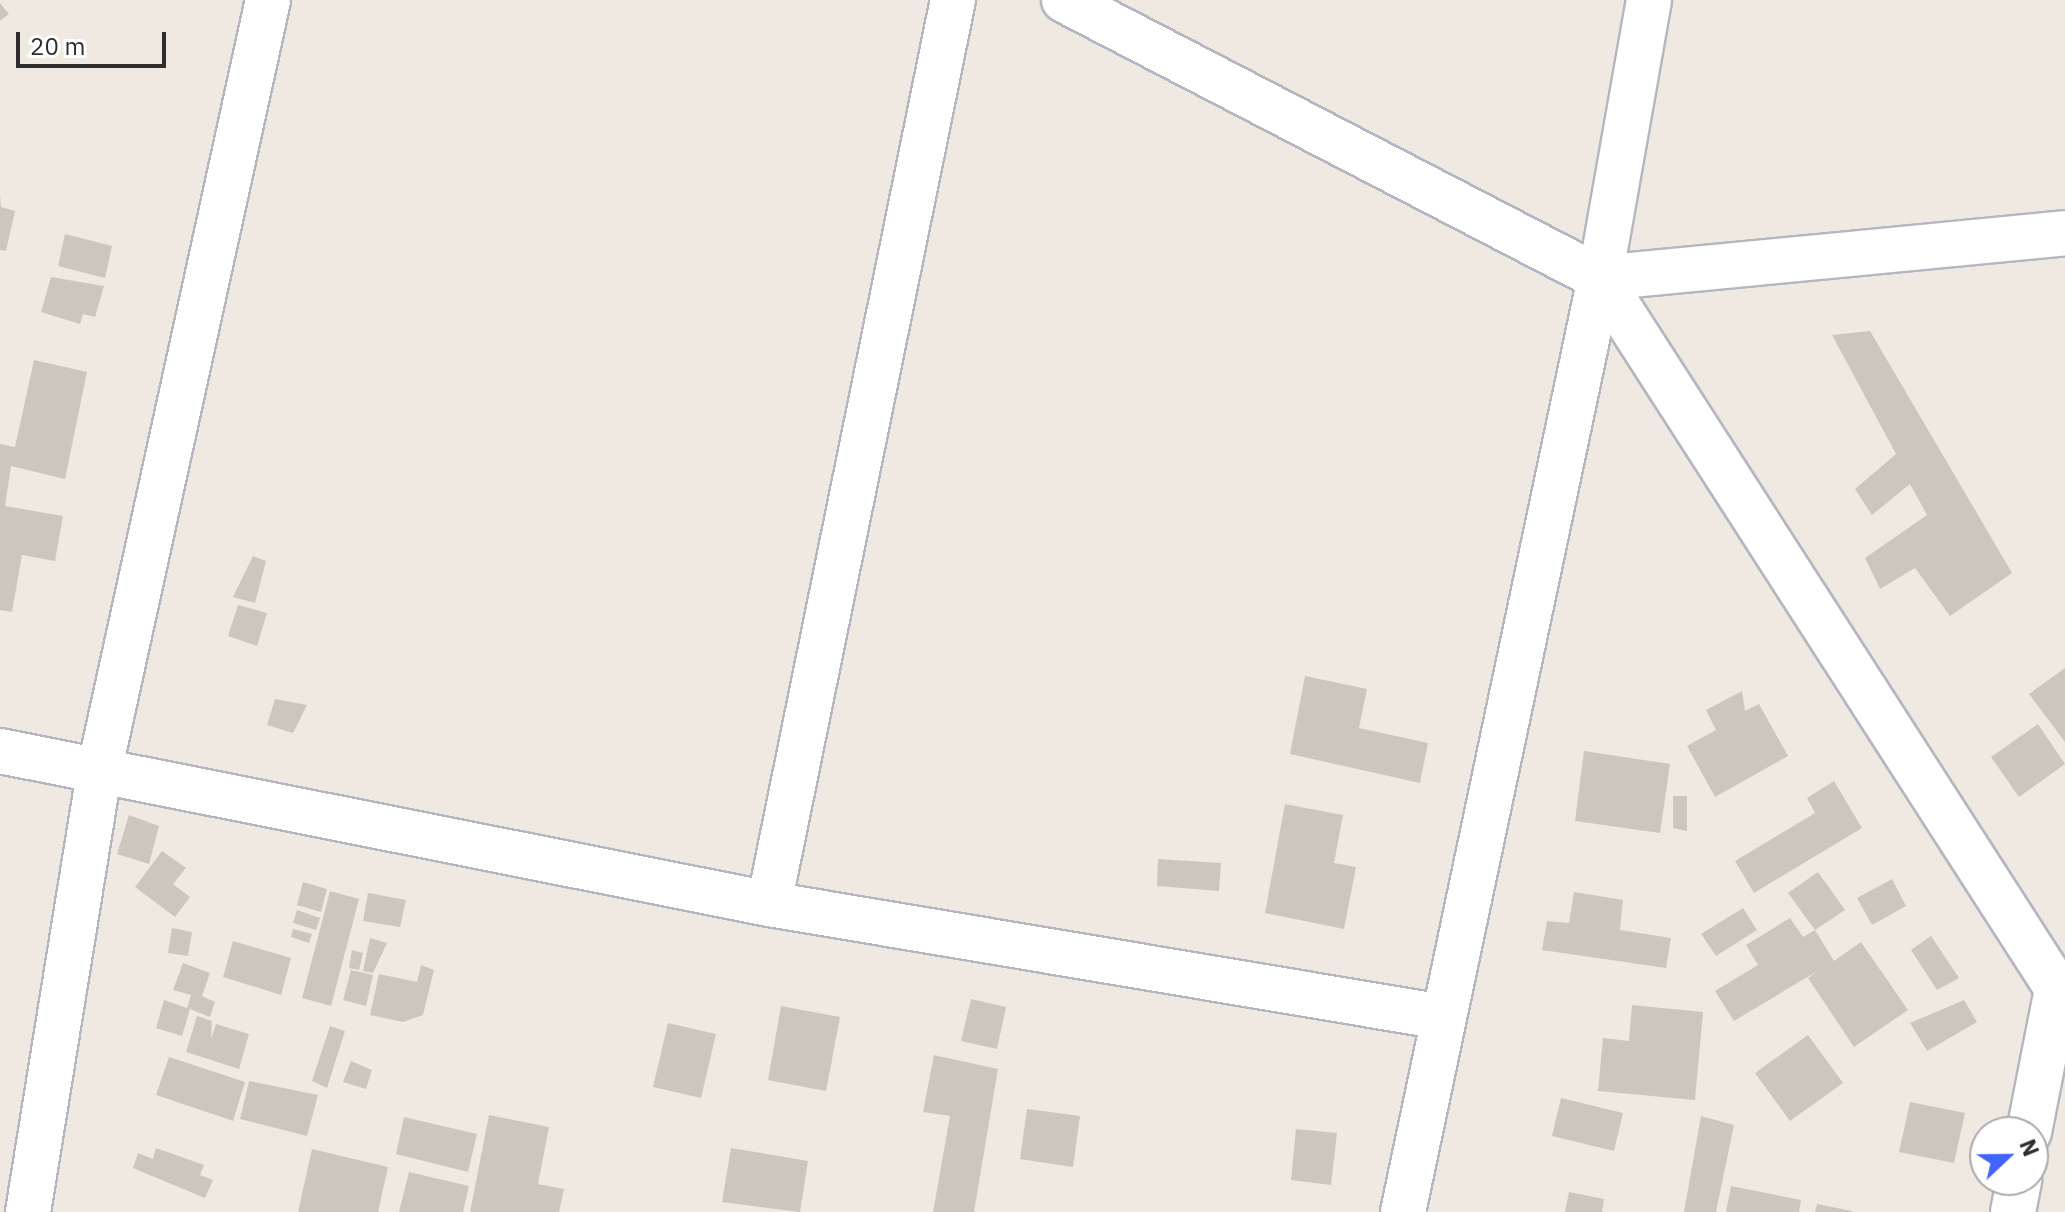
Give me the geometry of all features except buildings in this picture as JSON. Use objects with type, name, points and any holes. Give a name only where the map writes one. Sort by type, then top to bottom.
[{"type":"street","points":[[28,1212],[99,772],[268,0]]},
{"type":"street","points":[[769,904],[953,0]]},
{"type":"street","points":[[1064,0],[1600,278],[2061,995],[2033,1116]]},
{"type":"street","points":[[1403,1212],[1600,278],[1649,0]]},
{"type":"street","points":[[1600,278],[2065,233]]},
{"type":"street","points":[[0,751],[769,904],[1443,1017]]}]
